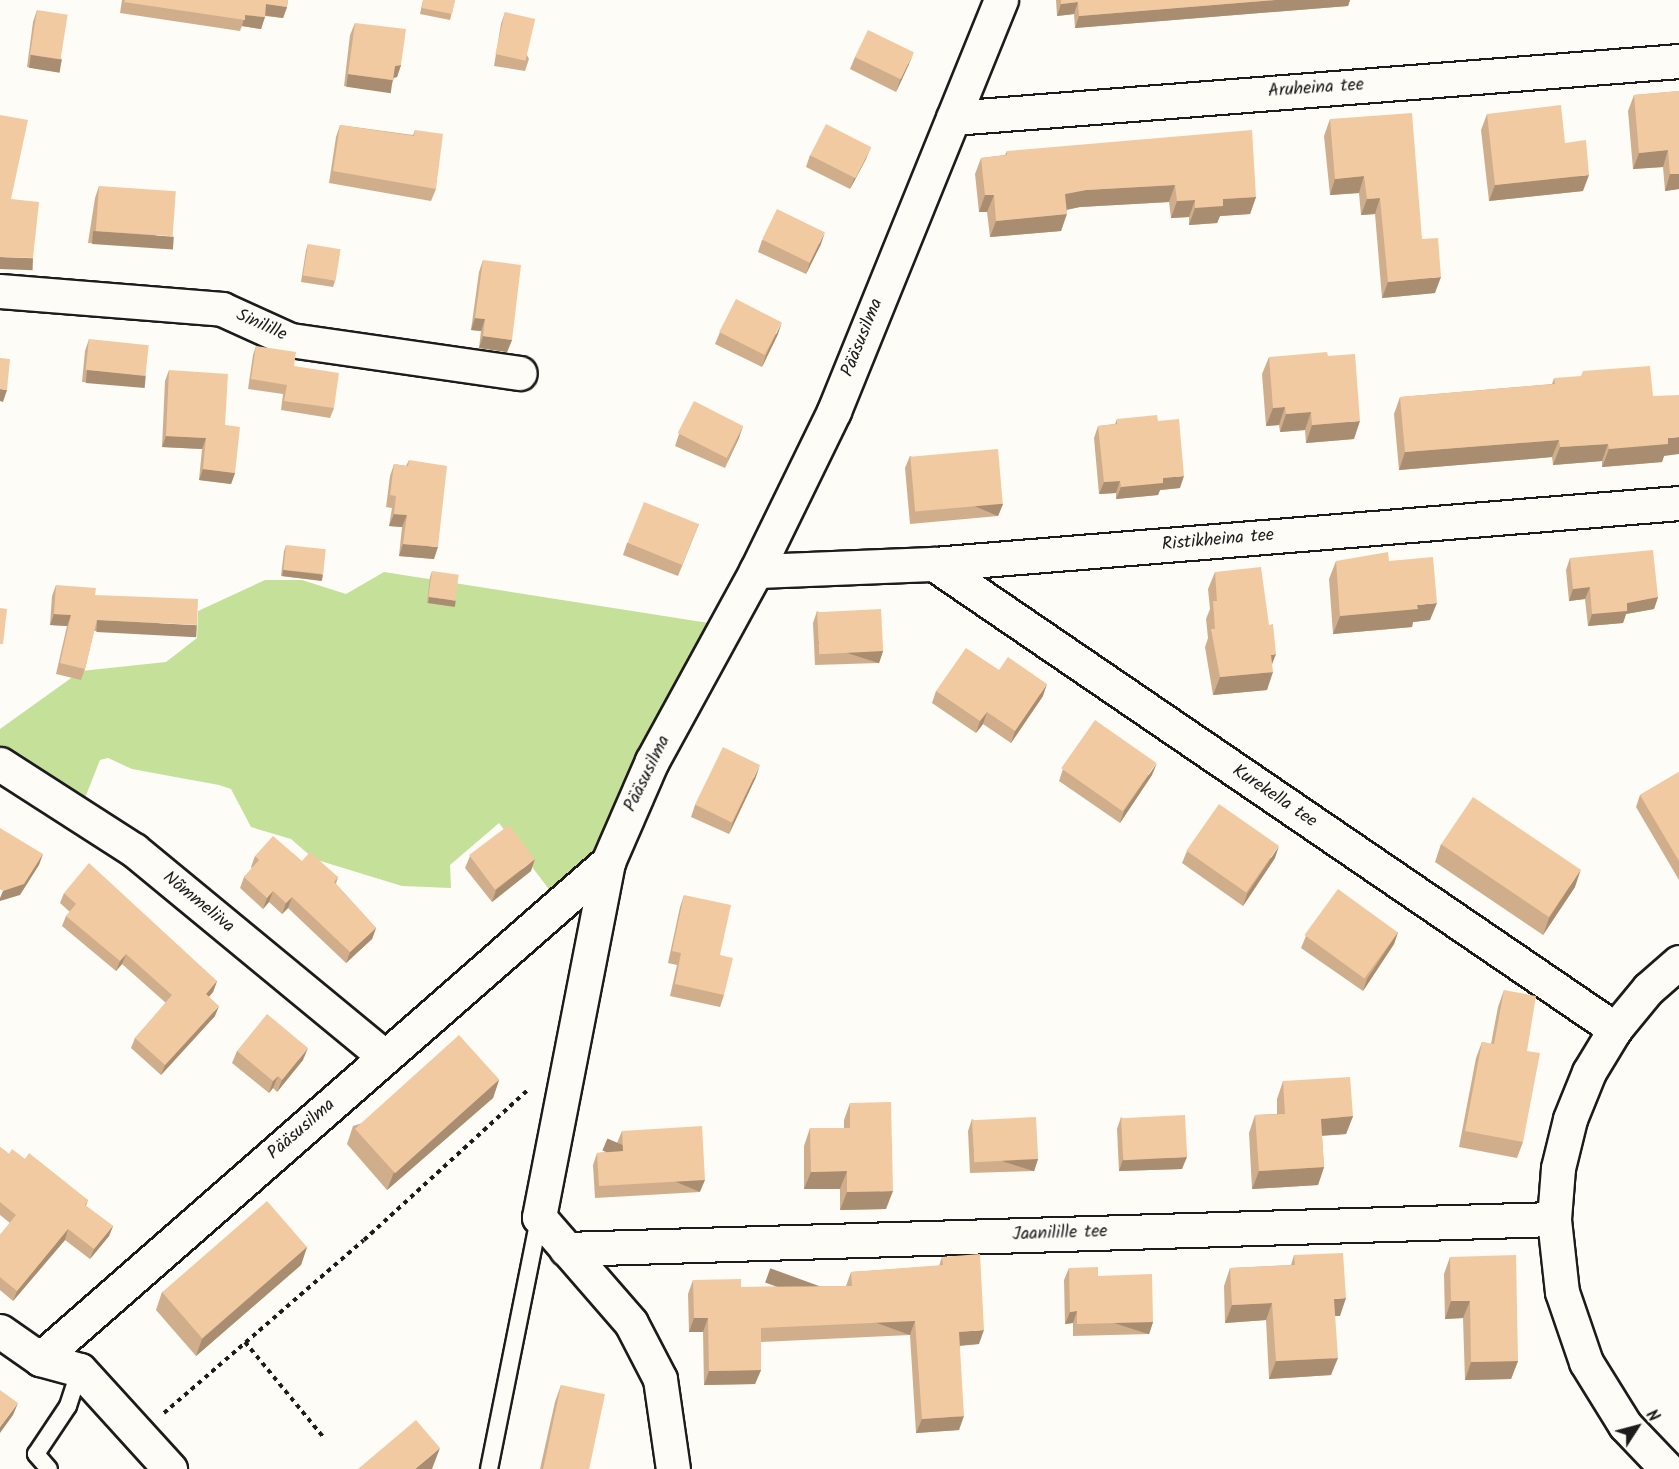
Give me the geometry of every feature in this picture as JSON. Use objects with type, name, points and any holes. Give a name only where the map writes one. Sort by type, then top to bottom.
[{"type":"street","name":"Pääsusilma","points":[[40,1359],[608,862],[652,761],[756,571],[834,411],[1001,0]]},
{"type":"street","name":"Aruheina tee","points":[[954,118],[1679,61]]},
{"type":"street","name":"Sinilille","points":[[0,291],[222,309],[290,340],[520,373]]},
{"type":"street","name":"Ristikheina tee","points":[[756,571],[934,564],[1679,503]]},
{"type":"street","name":"Kurekella tee","points":[[934,564],[1615,1029]]},
{"type":"street","name":"Nõmmeliiva","points":[[0,764],[134,850],[385,1057]]},
{"type":"street","points":[[608,862],[539,1217],[631,1323],[660,1379],[673,1469]]},
{"type":"street","points":[[1667,1469],[1625,1425],[1586,1362],[1562,1292],[1554,1219],[1558,1168],[1570,1119],[1589,1072],[1615,1029],[1648,989],[1679,962]]},
{"type":"street","name":"Jaanilille tee","points":[[566,1249],[1554,1219]]},
{"type":"street","points":[[0,1331],[40,1359],[80,1370],[170,1469]]},
{"type":"lane","points":[[489,1469],[539,1217]]},
{"type":"lane","points":[[49,1469],[36,1454],[69,1406],[80,1370]]},
{"type":"path","points":[[139,1435],[364,1240],[535,1084]]},
{"type":"path","points":[[245,1342],[324,1438]]},
{"type":"green space","points":[[384,572],[715,624],[648,757],[590,856],[551,892],[499,823],[450,865],[451,888],[402,886],[314,859],[291,839],[251,827],[231,789],[219,785],[132,769],[108,758],[100,760],[77,818],[0,763],[0,729],[81,671],[166,662],[197,638],[198,611],[265,580],[302,580],[346,594]]},
{"type":"building","points":[[125,0],[288,0],[287,7],[266,4],[265,17],[245,15],[245,20],[124,2]]},
{"type":"building","points":[[423,0],[455,0],[452,14],[422,8]]},
{"type":"building","points":[[1061,0],[1275,0],[1079,16],[1078,2],[1061,4]]},
{"type":"building","points":[[37,10],[68,15],[61,59],[30,54]]},
{"type":"building","points":[[505,12],[535,19],[526,61],[495,54]]},
{"type":"building","points":[[355,23],[406,29],[401,65],[395,66],[393,80],[348,74]]},
{"type":"building","points":[[868,30],[914,52],[901,79],[855,57]]},
{"type":"building","points":[[1679,91],[1679,174],[1670,174],[1668,150],[1639,153],[1634,95]]},
{"type":"building","points":[[1561,105],[1565,143],[1586,140],[1589,175],[1495,185],[1487,114]]},
{"type":"building","points":[[1412,113],[1422,239],[1438,238],[1441,277],[1388,282],[1380,198],[1367,199],[1364,176],[1335,179],[1330,119]]},
{"type":"building","points":[[0,115],[28,120],[11,199],[39,202],[33,258],[0,257]]},
{"type":"building","points":[[826,124],[871,147],[856,178],[810,155]]},
{"type":"building","points":[[340,125],[414,136],[415,130],[443,134],[436,189],[333,171]]},
{"type":"building","points":[[1252,130],[1256,197],[1223,199],[1223,206],[1195,208],[1195,200],[1177,201],[1175,185],[1086,190],[1065,194],[1067,214],[996,221],[994,195],[985,195],[981,158],[1007,155],[1007,151]]},
{"type":"building","points":[[99,186],[176,191],[173,236],[96,231]]},
{"type":"building","points":[[777,209],[825,232],[810,263],[762,240]]},
{"type":"building","points":[[308,244],[341,249],[336,281],[303,276]]},
{"type":"building","points":[[483,260],[521,265],[512,340],[483,336],[485,319],[475,318]]},
{"type":"building","points":[[736,299],[781,322],[765,355],[719,332]]},
{"type":"building","points":[[89,339],[149,345],[145,376],[86,370]]},
{"type":"building","points":[[256,346],[296,352],[294,366],[339,373],[334,408],[284,401],[287,385],[251,379]]},
{"type":"building","points":[[1327,352],[1328,356],[1355,354],[1360,421],[1312,425],[1311,412],[1286,414],[1285,407],[1273,408],[1269,357]]},
{"type":"building","points":[[0,358],[10,359],[7,390],[0,389]]},
{"type":"building","points":[[1650,366],[1653,396],[1679,395],[1679,437],[1668,438],[1668,444],[1609,449],[1608,444],[1560,447],[1559,440],[1405,452],[1400,397],[1555,384],[1554,378],[1581,376],[1583,371]]},
{"type":"building","points":[[169,370],[228,374],[225,425],[240,427],[235,473],[203,469],[206,438],[166,436]]},
{"type":"building","points":[[694,401],[743,426],[727,458],[678,433]]},
{"type":"building","points":[[1157,415],[1158,421],[1179,419],[1184,476],[1163,478],[1163,483],[1121,487],[1120,481],[1104,482],[1098,426],[1117,424],[1117,419]]},
{"type":"building","points":[[998,449],[1003,504],[915,511],[910,457]]},
{"type":"building","points":[[409,460],[447,466],[438,547],[403,544],[407,515],[394,514],[396,496],[390,495],[394,464],[408,466]]},
{"type":"building","points":[[644,502],[699,524],[682,565],[628,543]]},
{"type":"building","points":[[286,545],[326,549],[323,574],[283,570]]},
{"type":"building","points":[[1653,550],[1658,597],[1627,603],[1627,611],[1592,614],[1590,587],[1573,589],[1570,558]]},
{"type":"building","points":[[1388,552],[1389,561],[1433,557],[1437,603],[1417,605],[1418,609],[1340,616],[1336,561]]},
{"type":"building","points":[[1261,567],[1269,625],[1273,624],[1276,654],[1271,655],[1273,672],[1220,677],[1211,629],[1215,629],[1213,601],[1217,601],[1215,572]]},
{"type":"building","points":[[432,571],[459,575],[455,601],[428,597]]},
{"type":"building","points":[[56,585],[96,588],[95,595],[198,599],[197,625],[97,620],[85,669],[60,663],[71,615],[54,614]]},
{"type":"building","points":[[0,608],[7,609],[3,644],[0,644]]},
{"type":"building","points":[[881,609],[883,651],[819,654],[817,612]]},
{"type":"building","points":[[966,648],[999,670],[1008,657],[1047,684],[1015,731],[987,712],[980,721],[936,691]]},
{"type":"building","points":[[1095,720],[1156,763],[1123,811],[1061,768]]},
{"type":"building","points":[[723,747],[760,765],[732,822],[695,805]]},
{"type":"building","points":[[1679,772],[1679,861],[1640,795]]},
{"type":"building","points":[[1473,797],[1581,870],[1549,917],[1441,844]]},
{"type":"building","points":[[1219,804],[1279,846],[1246,893],[1186,851]]},
{"type":"building","points":[[509,825],[535,859],[495,889],[469,855]]},
{"type":"building","points":[[0,828],[43,854],[24,884],[3,891],[0,889]]},
{"type":"building","points":[[273,836],[302,861],[310,852],[338,877],[334,882],[376,928],[350,952],[292,897],[286,903],[273,891],[267,898],[244,877],[259,860],[255,856]]},
{"type":"building","points":[[89,863],[217,981],[206,994],[219,1006],[165,1065],[135,1038],[172,995],[126,954],[120,961],[66,916],[76,904],[64,893]]},
{"type":"building","points":[[1338,889],[1398,932],[1364,979],[1304,935]]},
{"type":"building","points":[[684,895],[731,905],[720,955],[733,958],[724,995],[675,984],[681,953],[672,951]]},
{"type":"building","points":[[1504,990],[1536,996],[1527,1051],[1540,1053],[1523,1142],[1465,1131],[1482,1042],[1494,1044]]},
{"type":"building","points":[[267,1014],[308,1048],[282,1080],[278,1076],[273,1081],[237,1051]]},
{"type":"building","points":[[459,1035],[499,1080],[395,1173],[355,1129]]},
{"type":"building","points":[[1350,1077],[1353,1116],[1321,1119],[1324,1167],[1259,1171],[1255,1115],[1285,1114],[1283,1081]]},
{"type":"building","points":[[891,1102],[893,1191],[847,1192],[847,1171],[811,1172],[810,1128],[850,1128],[850,1103]]},
{"type":"building","points":[[1185,1115],[1187,1157],[1123,1160],[1121,1118]]},
{"type":"building","points":[[1036,1117],[1038,1159],[974,1162],[972,1120]]},
{"type":"building","points":[[702,1126],[705,1180],[599,1186],[597,1153],[623,1151],[622,1131]]},
{"type":"building","points":[[0,1147],[9,1154],[12,1149],[25,1159],[29,1153],[88,1200],[85,1205],[113,1226],[94,1249],[68,1229],[17,1291],[0,1277],[0,1235],[16,1215],[0,1202]]},
{"type":"building","points":[[267,1201],[307,1247],[202,1338],[162,1292]]},
{"type":"building","points":[[1343,1253],[1346,1298],[1334,1299],[1338,1358],[1276,1361],[1272,1303],[1232,1305],[1230,1268],[1295,1265],[1294,1255]]},
{"type":"building","points":[[980,1254],[984,1330],[959,1332],[964,1416],[922,1419],[915,1321],[761,1328],[761,1370],[709,1371],[708,1318],[694,1318],[693,1280],[741,1279],[741,1287],[852,1286],[851,1272],[943,1265],[942,1257]]},
{"type":"building","points":[[1516,1255],[1518,1361],[1471,1362],[1470,1301],[1451,1301],[1450,1257]]},
{"type":"building","points":[[1098,1267],[1098,1276],[1152,1274],[1153,1322],[1077,1324],[1077,1311],[1070,1312],[1069,1268]]},
{"type":"building","points":[[561,1385],[605,1394],[589,1469],[543,1469]]},
{"type":"building","points":[[0,1390],[18,1403],[0,1427]]},
{"type":"building","points":[[416,1420],[440,1448],[415,1469],[358,1469]]}]
